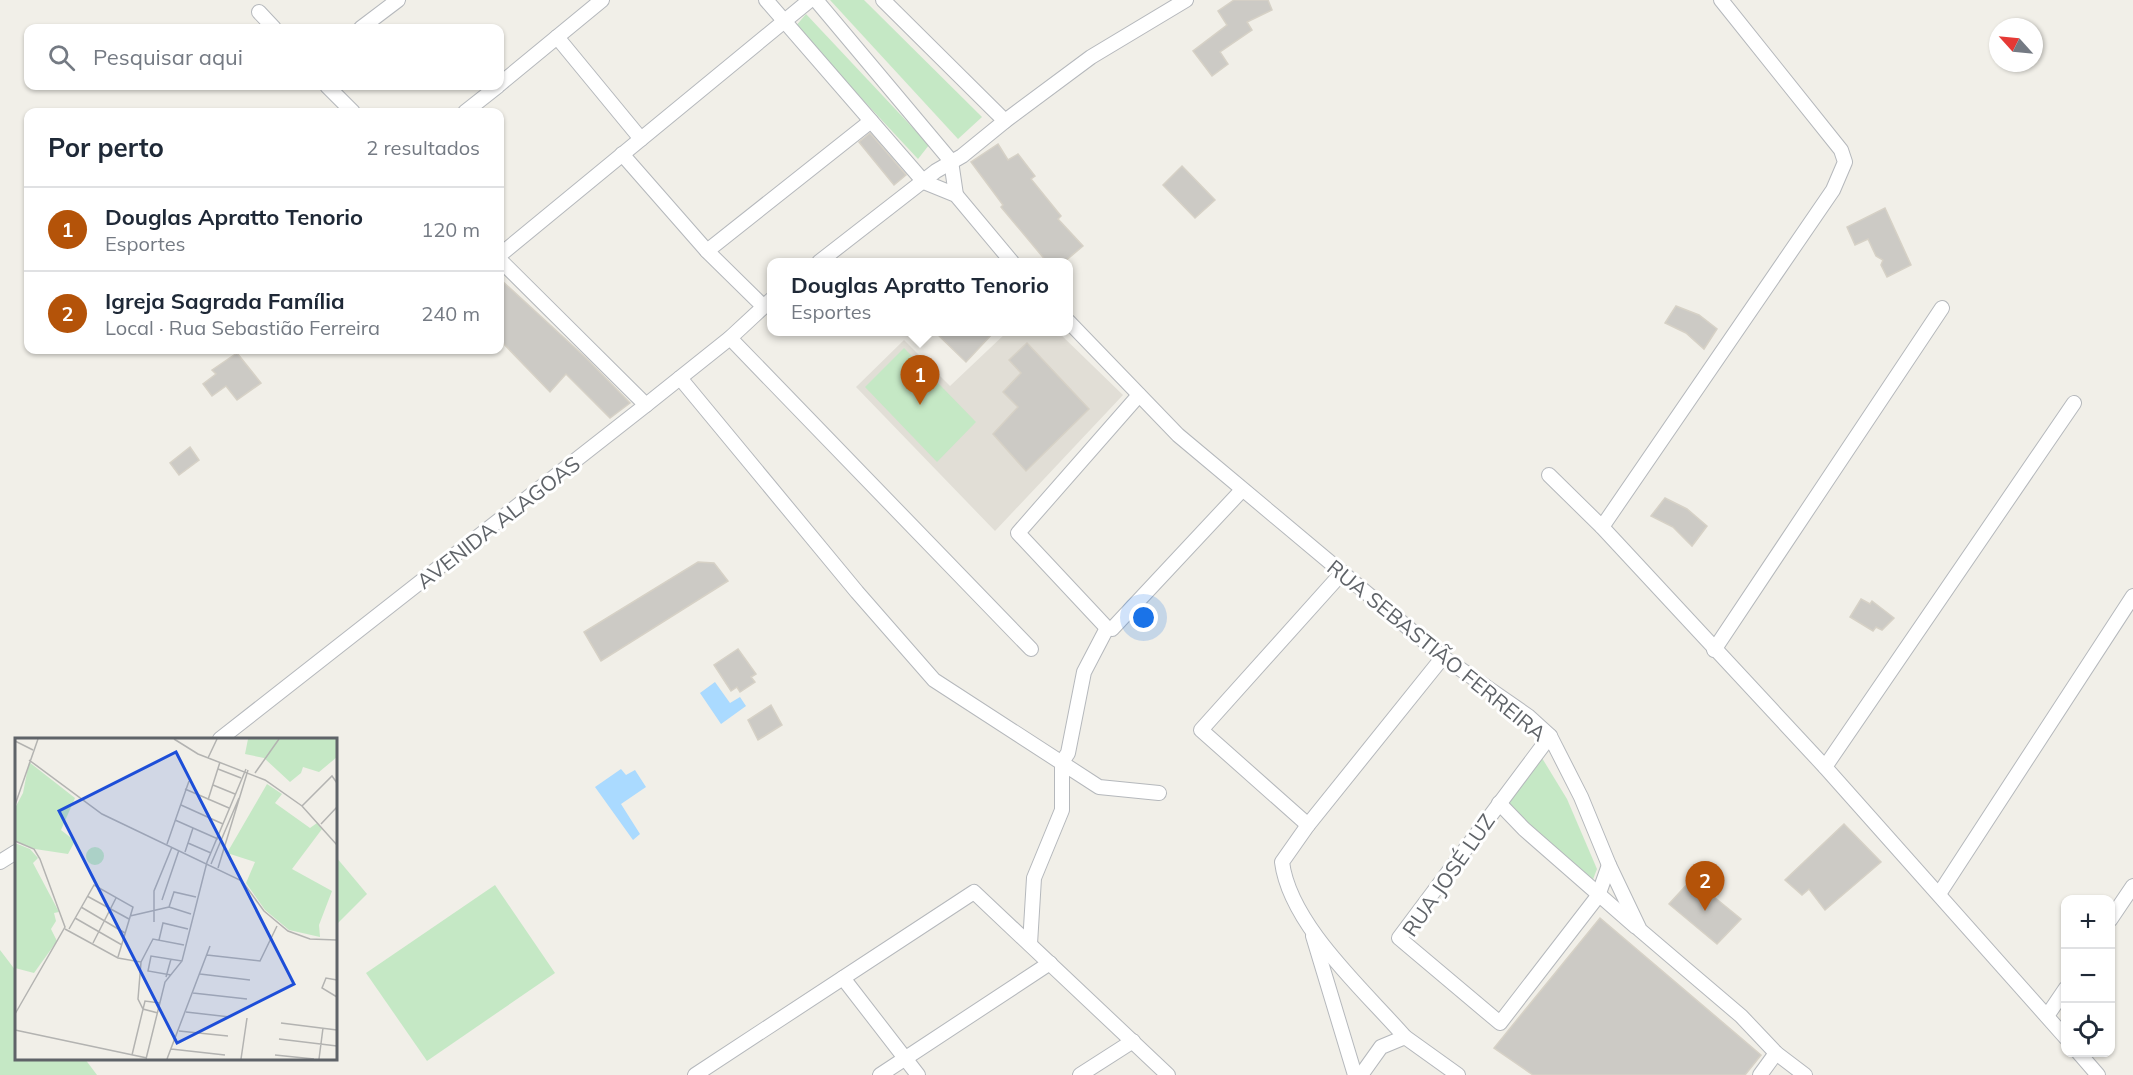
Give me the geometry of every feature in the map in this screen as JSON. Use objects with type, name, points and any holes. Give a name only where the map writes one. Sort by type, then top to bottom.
[{"type":"street","points":[[367,24],[398,0]]},
{"type":"street","points":[[504,81],[602,0]]},
{"type":"street","points":[[766,0],[924,182],[956,195],[1009,258]]},
{"type":"street","points":[[504,254],[810,0]]},
{"type":"street","points":[[816,0],[956,159],[956,195]]},
{"type":"street","points":[[883,0],[1005,120]]},
{"type":"street","points":[[824,258],[936,171],[956,159],[1091,57],[1186,0]]},
{"type":"street","points":[[1602,527],[1827,200],[1845,162],[1841,150],[1721,0]]},
{"type":"street","points":[[259,12],[270,24]]},
{"type":"street","points":[[557,37],[641,139]]},
{"type":"street","points":[[331,90],[349,108]]},
{"type":"street","points":[[470,108],[493,90]]},
{"type":"street","points":[[707,251],[871,122]]},
{"type":"street","points":[[622,154],[707,251],[767,303]]},
{"type":"street","points":[[504,261],[646,405]]},
{"type":"street","name":"AVENIDA ALAGOAS","points":[[221,738],[680,378],[730,338],[767,303]]},
{"type":"street","points":[[1714,650],[1942,308]]},
{"type":"street","name":"RUA SEBASTIÃO FERREIRA","points":[[1073,326],[1178,435],[1242,490],[1443,657],[1528,716],[1550,736],[1581,797],[1609,865],[1640,930],[1740,1016],[1776,1053],[1805,1075]]},
{"type":"street","points":[[730,338],[1031,649]]},
{"type":"street","points":[[680,378],[934,680],[1099,787],[1159,792]]},
{"type":"street","points":[[1109,629],[1018,533],[1139,395]]},
{"type":"street","points":[[1825,767],[2074,403]]},
{"type":"street","points":[[1549,475],[1602,527],[1825,767],[2061,1032]]},
{"type":"street","points":[[1030,944],[1034,878],[1062,810],[1062,762],[1068,753],[1084,672],[1109,629],[1242,490]]},
{"type":"street","points":[[1308,825],[1201,730],[1341,574]]},
{"type":"street","points":[[1939,894],[2133,596]]},
{"type":"street","points":[[1354,1075],[1311,931],[1285,881],[1282,862],[1308,825],[1443,657]]},
{"type":"street","name":"RUA JOSÉ LUZ","points":[[1550,736],[1399,938],[1500,1023],[1598,896]]},
{"type":"street","points":[[1499,803],[1524,830],[1640,930]]},
{"type":"street","points":[[0,862],[15,853]]},
{"type":"street","points":[[1598,896],[1609,865]]},
{"type":"street","points":[[2115,913],[2133,886]]},
{"type":"street","points":[[694,1075],[974,892],[1168,1075]]},
{"type":"street","points":[[1311,931],[1405,1037],[1458,1075]]},
{"type":"street","points":[[880,1075],[1050,963]]},
{"type":"street","points":[[843,978],[918,1075]]},
{"type":"street","points":[[2047,1016],[2061,995]]},
{"type":"street","points":[[1361,1075],[1381,1047],[1405,1037]]},
{"type":"street","points":[[1080,1075],[1133,1041]]},
{"type":"street","points":[[1760,1075],[1776,1053]]},
{"type":"street","points":[[2082,1057],[2098,1075]]},
{"type":"shaded area","points":[[1003,336],[1062,336],[1123,395],[995,531],[856,387],[904,340],[950,386]]},
{"type":"green space","points":[[830,0],[864,0],[982,117],[958,139]]},
{"type":"green space","points":[[806,14],[929,145],[918,159],[795,27]]},
{"type":"green space","points":[[904,348],[976,422],[937,462],[865,387]]},
{"type":"green space","points":[[1542,758],[1567,799],[1597,869],[1592,882],[1509,806],[1509,800]]},
{"type":"green space","points":[[338,859],[367,894],[338,923]]},
{"type":"green space","points":[[495,885],[555,973],[427,1061],[366,973]]},
{"type":"green space","points":[[0,950],[15,970],[15,1060],[86,1060],[97,1075],[0,1075]]},
{"type":"water","points":[[715,682],[730,703],[740,697],[746,706],[721,724],[700,693]]},
{"type":"water","points":[[621,769],[626,775],[635,770],[646,787],[621,804],[640,834],[633,840],[595,787]]},
{"type":"building","points":[[1234,0],[1268,0],[1272,10],[1247,22],[1252,30],[1220,52],[1228,64],[1212,76],[1193,51],[1227,25],[1218,11]]},
{"type":"building","points":[[870,133],[906,175],[894,185],[859,142]]},
{"type":"building","points":[[998,144],[1008,160],[1018,154],[1035,176],[1031,179],[1061,216],[1058,219],[1083,246],[1069,258],[1044,258],[1001,207],[1003,205],[971,162]]},
{"type":"building","points":[[1182,166],[1215,200],[1195,218],[1163,185]]},
{"type":"building","points":[[1885,208],[1911,265],[1887,277],[1881,265],[1883,260],[1876,256],[1868,239],[1855,245],[1847,227]]},
{"type":"building","points":[[504,283],[586,358],[630,403],[610,418],[566,374],[550,392],[504,344]]},
{"type":"building","points":[[1676,306],[1699,315],[1717,329],[1704,349],[1686,333],[1665,323]]},
{"type":"building","points":[[939,336],[990,336],[966,362]]},
{"type":"building","points":[[1027,343],[1089,409],[1026,471],[993,434],[1018,407],[1003,392],[1021,373],[1009,360]]},
{"type":"building","points":[[238,354],[261,383],[237,400],[226,386],[212,396],[203,384],[216,374],[212,370]]},
{"type":"building","points":[[190,447],[199,460],[179,475],[170,463]]},
{"type":"building","points":[[1665,498],[1687,509],[1707,526],[1692,546],[1673,527],[1651,516]]},
{"type":"building","points":[[698,562],[714,563],[728,581],[601,661],[584,632]]},
{"type":"building","points":[[1861,599],[1870,604],[1872,601],[1894,618],[1882,630],[1876,627],[1873,631],[1850,617]]},
{"type":"building","points":[[738,649],[756,674],[751,677],[755,682],[740,692],[737,687],[731,691],[714,665]]},
{"type":"building","points":[[771,705],[782,725],[758,740],[748,720]]},
{"type":"building","points":[[1844,824],[1881,862],[1825,910],[1809,889],[1802,895],[1785,880]]},
{"type":"building","points":[[1692,879],[1741,919],[1717,944],[1669,904]]},
{"type":"building","points":[[1600,918],[1761,1055],[1745,1075],[1533,1075],[1494,1048]]},
{"type":"place","name":"Douglas Apratto Tenorio","points":[[920,405]]},
{"type":"place","name":"Igreja Sagrada Família","points":[[1705,911]]}]
